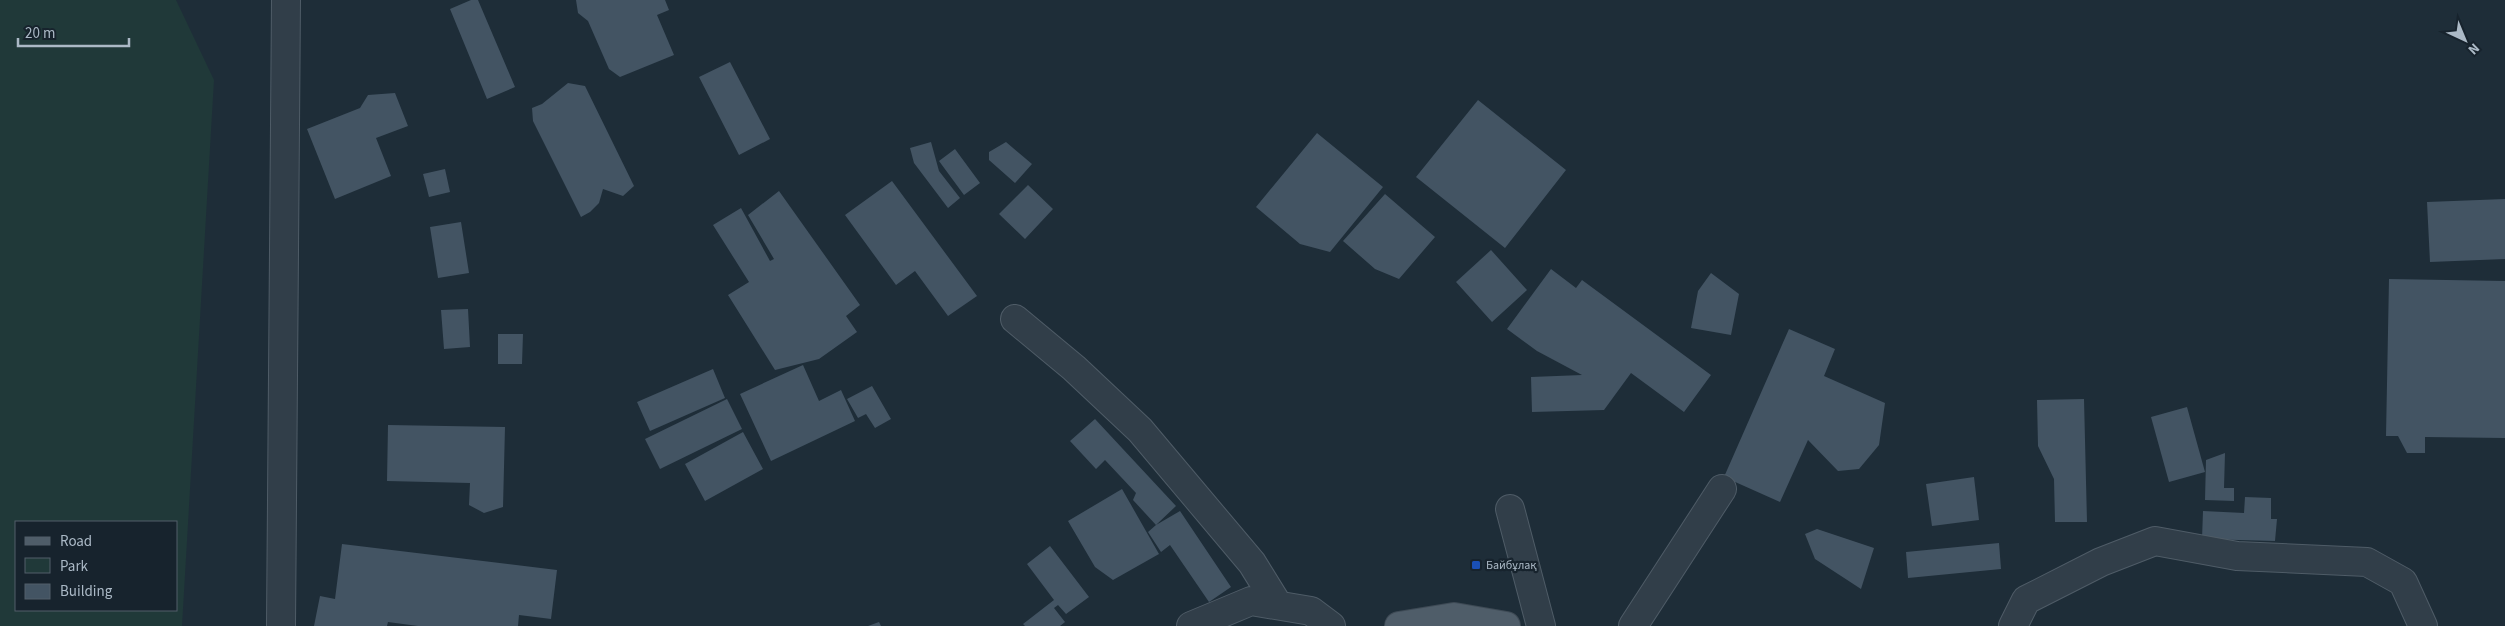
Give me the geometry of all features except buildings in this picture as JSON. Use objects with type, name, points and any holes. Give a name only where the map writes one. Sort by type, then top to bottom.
[{"type":"main road","points":[[1399,626],[1454,617],[1506,626]]},
{"type":"street","points":[[281,626],[286,0]]},
{"type":"street","points":[[1015,319],[1074,368],[1140,430],[1252,562],[1278,605]]},
{"type":"street","points":[[1633,626],[1722,489]]},
{"type":"street","points":[[1510,509],[1541,626]]},
{"type":"street","points":[[2013,626],[2026,600],[2101,562],[2155,541],[2236,556],[2367,562],[2403,582],[2423,626]]},
{"type":"street","points":[[1191,626],[1251,601],[1311,611],[1331,626]]},
{"type":"green space","points":[[0,0],[176,0],[214,80],[182,626],[0,626]]},
{"type":"place","name":"Байбұлақ","points":[[1476,565]]}]
